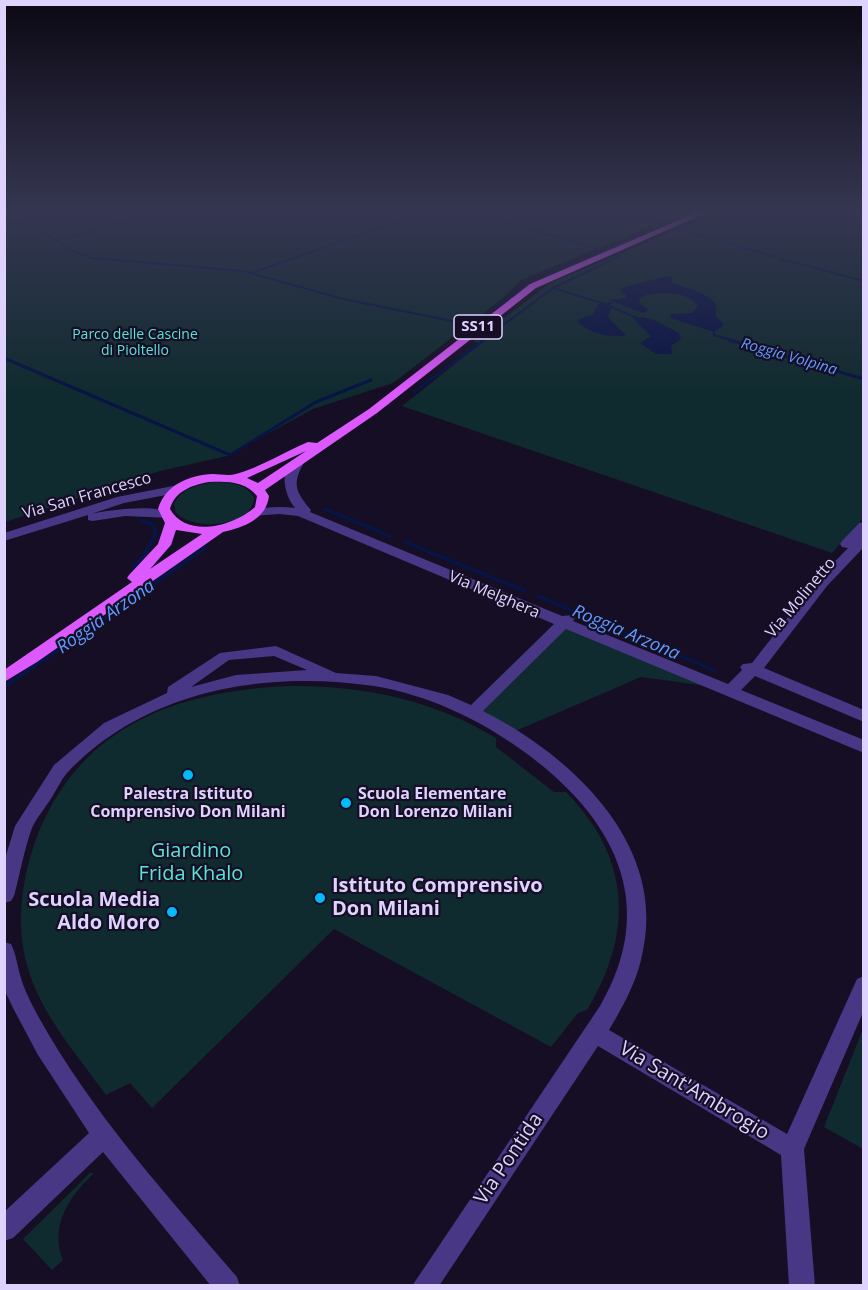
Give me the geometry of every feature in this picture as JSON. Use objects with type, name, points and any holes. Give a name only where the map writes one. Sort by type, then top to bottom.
[{"type":"main road","name":"SS11","points":[[235,479],[261,493],[300,461],[352,425],[533,286],[564,272]]},
{"type":"main road","name":"SS11","points":[[178,489],[205,479],[235,479],[352,425]]},
{"type":"main road","points":[[100,612],[156,556],[168,537],[169,518],[164,508],[166,500],[178,489]]},
{"type":"main road","points":[[4,677],[219,530],[239,524],[257,513],[263,505],[261,493]]},
{"type":"main road","points":[[169,518],[192,529],[219,530]]},
{"type":"street","points":[[300,461],[291,473],[289,482],[296,503],[305,510]]},
{"type":"street","name":"Via San Francesco","points":[[4,537],[121,500],[178,489]]},
{"type":"street","name":"Via Melghera","points":[[261,493],[565,621]]},
{"type":"street","name":"Via Melghera","points":[[257,513],[279,510],[301,513],[565,621],[742,678],[864,740]]},
{"type":"street","name":"Via San Francesco","points":[[4,547],[102,515],[141,512],[169,518]]},
{"type":"street","name":"Via Molinetto","points":[[742,678],[814,580],[864,526]]},
{"type":"street","name":"Via Molinetto","points":[[742,678],[822,583],[864,538]]},
{"type":"street","points":[[473,712],[565,621]]},
{"type":"street","points":[[4,896],[11,865],[28,819],[50,780],[76,752],[98,734],[158,701],[225,656],[276,651],[337,678]]},
{"type":"street","points":[[158,701],[195,689],[234,681],[300,676],[337,678]]},
{"type":"street","name":"Via Pontida","points":[[337,678],[409,689],[473,712],[520,740],[578,785],[611,825],[627,858],[637,902],[634,949],[621,988],[595,1033],[424,1286]]},
{"type":"street","points":[[742,678],[864,717]]},
{"type":"street","name":"Via Melghera","points":[[742,678],[864,747]]},
{"type":"street","points":[[4,950],[15,991],[28,1019],[103,1136],[228,1286]]},
{"type":"street","points":[[802,1286],[792,1149],[864,985]]},
{"type":"street","name":"Via Sant'Ambrogio","points":[[595,1033],[792,1149]]},
{"type":"street","points":[[4,1229],[103,1136]]},
{"type":"green space","name":"Parco delle Cascine di Pioltello","points":[[5,272],[540,272],[521,280],[503,298],[393,383],[313,409],[227,456],[160,471],[5,522]]},
{"type":"green space","points":[[576,272],[863,272],[863,518],[832,553],[402,406],[480,344],[474,341],[550,283]]},
{"type":"green space","points":[[218,482],[239,485],[251,493],[254,498],[251,508],[243,516],[221,524],[208,524],[184,519],[176,513],[174,504],[177,498],[187,490],[199,485]]},
{"type":"green space","points":[[568,627],[714,687],[641,677],[513,732],[480,714]]},
{"type":"green space","name":"Giardino Frida Khalo","points":[[290,686],[344,688],[370,692],[397,697],[448,714],[496,738],[496,747],[554,792],[566,792],[587,817],[603,843],[614,870],[618,897],[618,925],[613,953],[602,981],[587,1010],[578,1013],[551,1047],[334,929],[152,1108],[130,1083],[106,1095],[73,1051],[43,1005],[35,989],[25,957],[21,910],[25,878],[33,848],[51,807],[74,773],[101,745],[133,724],[168,708],[206,697],[247,689]]},
{"type":"green space","points":[[863,1029],[863,1149],[824,1127]]},
{"type":"green space","points":[[90,1173],[94,1173],[77,1191],[64,1212],[59,1235],[59,1247],[63,1260],[52,1270],[23,1239]]},
{"type":"shaded area","points":[[668,276],[673,278],[672,283],[696,291],[716,304],[716,316],[724,325],[714,332],[670,318],[671,314],[691,313],[698,307],[688,298],[680,295],[663,293],[640,298],[639,303],[648,310],[644,313],[608,300],[626,298],[626,295],[620,291],[621,288]]},
{"type":"shaded area","points":[[609,303],[612,307],[608,317],[626,335],[600,334],[578,322],[579,319],[592,315],[599,304]]},
{"type":"shaded area","points":[[641,317],[652,319],[679,333],[681,339],[671,346],[672,354],[656,354],[640,343],[651,336],[634,320]]},
{"type":"waterway","points":[[247,272],[343,299],[472,325],[531,282],[554,272]]},
{"type":"waterway","name":"Roggia Volpina","points":[[553,288],[586,272]]},
{"type":"waterway","points":[[831,272],[864,281]]},
{"type":"waterway","name":"Roggia Arzona","points":[[482,341],[553,288]]},
{"type":"waterway","name":"Roggia Volpina","points":[[553,288],[605,304]]},
{"type":"waterway","name":"Roggia Volpina","points":[[612,307],[637,318]]},
{"type":"waterway","name":"Roggia Volpina","points":[[714,332],[714,335],[735,341]]},
{"type":"waterway","name":"Roggia Arzona","points":[[414,392],[484,340]]},
{"type":"waterway","name":"Roggia Volpina","points":[[729,340],[864,379]]},
{"type":"waterway","points":[[4,358],[230,455],[316,402],[371,380]]},
{"type":"waterway","name":"Roggia Arzona","points":[[325,509],[390,536]]},
{"type":"waterway","points":[[133,566],[143,557],[156,534],[153,524],[141,521]]},
{"type":"waterway","name":"Roggia Arzona","points":[[405,542],[525,591]]},
{"type":"waterway","name":"Roggia Arzona","points":[[4,687],[207,547]]},
{"type":"waterway","name":"Roggia Arzona","points":[[538,596],[714,670]]},
{"type":"place","name":"Palestra Istituto Comprensivo Don Milani","points":[[188,775]]},
{"type":"place","name":"Scuola Elementare Don Lorenzo Milani","points":[[346,803]]},
{"type":"place","name":"Istituto Comprensivo Don Milani","points":[[320,898]]},
{"type":"place","name":"Scuola Media Aldo Moro","points":[[172,912]]}]
